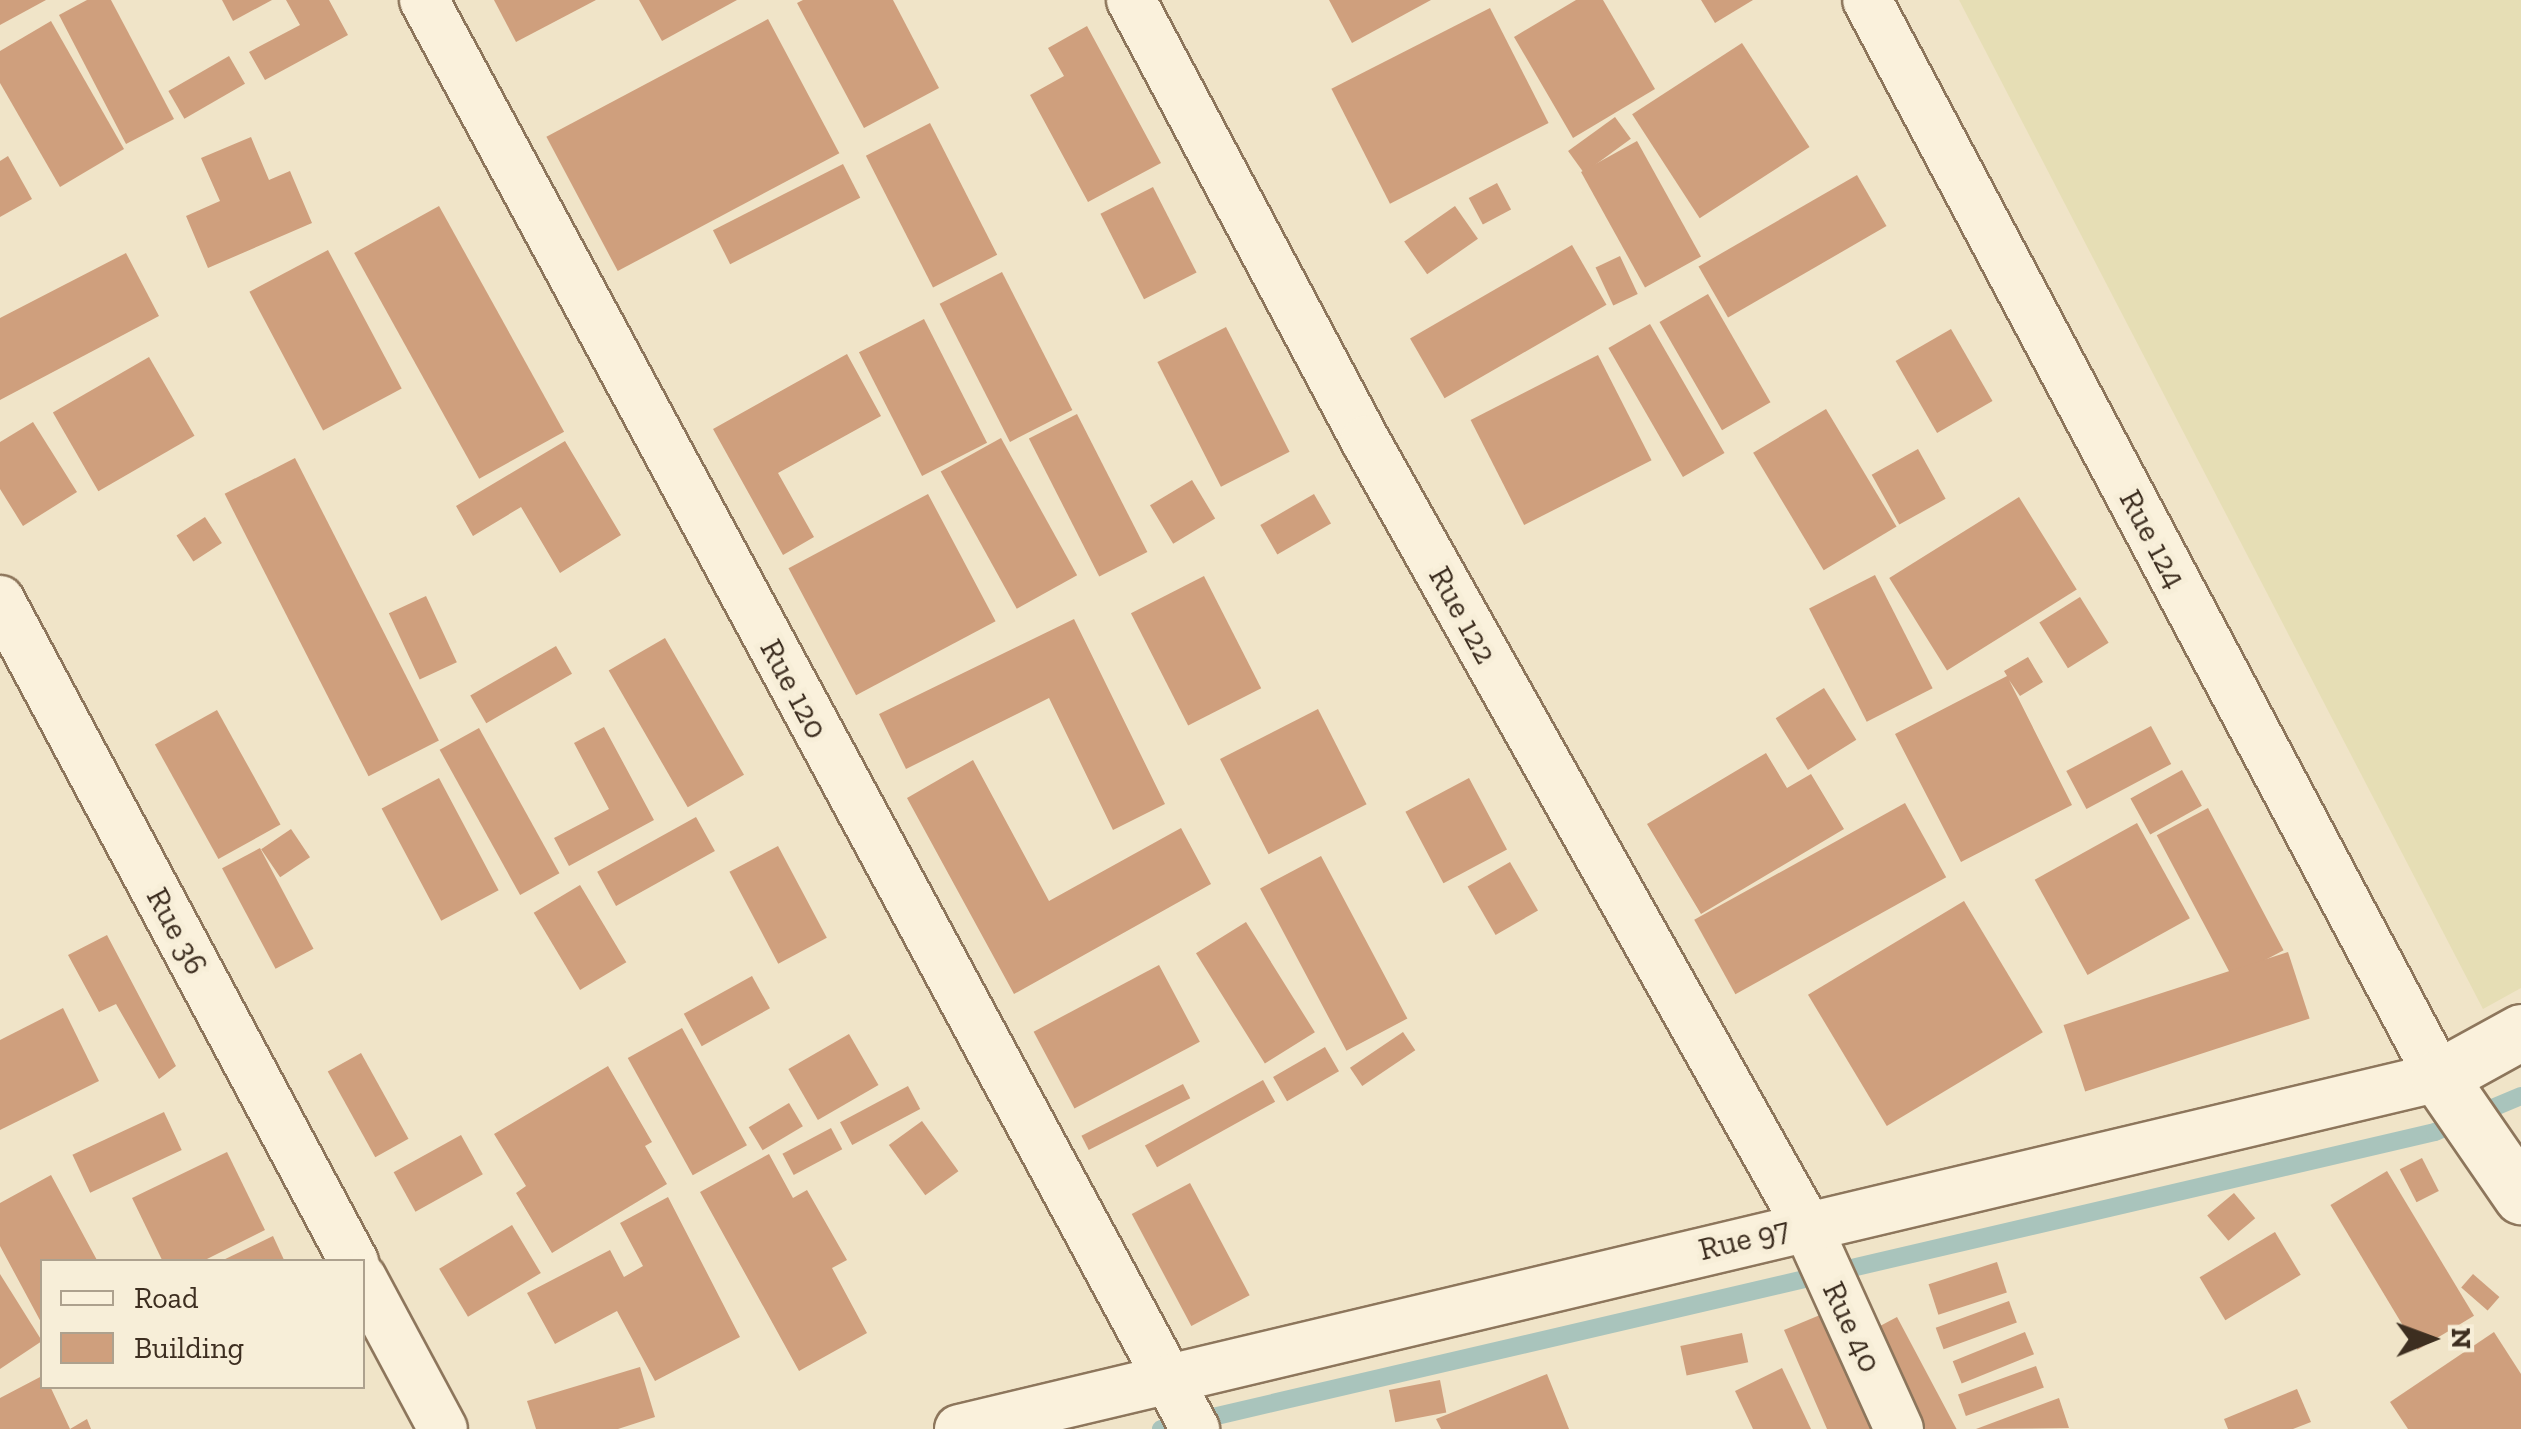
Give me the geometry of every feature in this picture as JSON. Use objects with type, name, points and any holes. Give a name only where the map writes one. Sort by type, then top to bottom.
[{"type":"street","name":"Rue 120","points":[[424,0],[1164,1378],[1195,1429]]},
{"type":"street","name":"Rue 122","points":[[1131,0],[1366,440],[1806,1224]]},
{"type":"street","name":"Rue 124","points":[[1867,0],[2439,1077]]},
{"type":"street","name":"Rue 36","points":[[0,600],[352,1259]]},
{"type":"street","name":"Rue 97","points":[[958,1429],[1806,1224],[2439,1077],[2521,1032]]},
{"type":"street","points":[[2439,1077],[2521,1196]]},
{"type":"street","name":"Rue 40","points":[[1806,1224],[1900,1429]]},
{"type":"street","points":[[365,1284],[444,1429]]},
{"type":"shaded area","points":[[1959,0],[2521,0],[2521,988],[2483,1009]]},
{"type":"building","points":[[0,0],[46,0],[0,25]]},
{"type":"building","points":[[87,0],[111,0],[174,119],[126,144],[59,15]]},
{"type":"building","points":[[222,0],[272,0],[233,21]]},
{"type":"building","points":[[286,0],[329,0],[348,35],[265,80],[249,52],[300,25]]},
{"type":"building","points":[[494,0],[596,0],[516,42]]},
{"type":"building","points":[[639,0],[737,0],[662,41]]},
{"type":"building","points":[[893,0],[939,88],[864,128],[797,3]]},
{"type":"building","points":[[1329,0],[1431,0],[1352,43]]},
{"type":"building","points":[[1576,0],[1603,0],[1655,89],[1573,138],[1514,37]]},
{"type":"building","points":[[1701,0],[1753,0],[1715,23]]},
{"type":"building","points":[[1490,8],[1549,123],[1390,204],[1331,89]]},
{"type":"building","points":[[768,19],[839,153],[618,271],[546,137]]},
{"type":"building","points":[[51,21],[124,149],[60,187],[0,83],[0,51]]},
{"type":"building","points":[[1087,26],[1161,163],[1088,202],[1030,95],[1064,76],[1048,48]]},
{"type":"building","points":[[1742,43],[1810,147],[1700,218],[1632,114]]},
{"type":"building","points":[[229,56],[245,84],[184,119],[168,91]]},
{"type":"building","points":[[1615,117],[1631,139],[1584,173],[1568,151]]},
{"type":"building","points":[[930,123],[997,255],[933,288],[866,156]]},
{"type":"building","points":[[251,137],[269,180],[290,171],[312,223],[208,268],[186,216],[220,201],[201,158]]},
{"type":"building","points":[[1637,141],[1701,256],[1645,287],[1581,172]]},
{"type":"building","points":[[8,156],[32,199],[0,217],[0,161]]},
{"type":"building","points":[[843,164],[860,198],[730,264],[713,230]]},
{"type":"building","points":[[1857,175],[1886,226],[1728,318],[1699,266]]},
{"type":"building","points":[[1497,183],[1511,209],[1483,225],[1469,198]]},
{"type":"building","points":[[1153,187],[1197,273],[1144,299],[1100,214]]},
{"type":"building","points":[[439,206],[564,432],[479,479],[354,253]]},
{"type":"building","points":[[1455,206],[1478,239],[1427,274],[1404,242]]},
{"type":"building","points":[[1572,245],[1606,305],[1445,398],[1410,338]]},
{"type":"building","points":[[328,250],[402,389],[323,430],[249,292]]},
{"type":"building","points":[[126,253],[159,316],[0,400],[0,318]]},
{"type":"building","points":[[1620,256],[1638,294],[1613,305],[1596,267]]},
{"type":"building","points":[[1002,272],[1072,410],[1010,442],[940,304]]},
{"type":"building","points":[[1708,294],[1770,402],[1722,430],[1660,322]]},
{"type":"building","points":[[924,319],[987,443],[922,476],[859,352]]},
{"type":"building","points":[[1650,324],[1724,453],[1683,477],[1608,348]]},
{"type":"building","points":[[1226,327],[1290,452],[1221,487],[1157,362]]},
{"type":"building","points":[[1951,329],[1992,401],[1937,433],[1896,361]]},
{"type":"building","points":[[847,354],[881,416],[778,473],[814,537],[783,555],[713,429]]},
{"type":"building","points":[[1598,355],[1652,460],[1524,525],[1471,420]]},
{"type":"building","points":[[149,357],[195,436],[98,491],[53,412]]},
{"type":"building","points":[[1826,409],[1897,526],[1824,570],[1753,453]]},
{"type":"building","points":[[1077,414],[1147,552],[1099,577],[1029,439]]},
{"type":"building","points":[[33,422],[77,492],[23,526],[0,489],[0,442]]},
{"type":"building","points":[[1001,438],[1077,575],[1017,609],[941,471]]},
{"type":"building","points":[[565,441],[621,535],[560,573],[521,507],[473,536],[456,506]]},
{"type":"building","points":[[1918,449],[1946,499],[1899,525],[1872,475]]},
{"type":"building","points":[[295,458],[439,740],[369,776],[225,494]]},
{"type":"building","points":[[1192,480],[1215,519],[1173,544],[1150,505]]},
{"type":"building","points":[[928,494],[996,621],[856,695],[788,568]]},
{"type":"building","points":[[1314,494],[1331,523],[1277,554],[1260,525]]},
{"type":"building","points":[[2019,497],[2077,589],[1947,671],[1889,578]]},
{"type":"building","points":[[205,517],[222,543],[193,562],[176,536]]},
{"type":"building","points":[[1875,575],[1933,688],[1867,722],[1809,609]]},
{"type":"building","points":[[1204,576],[1261,688],[1188,725],[1131,613]]},
{"type":"building","points":[[426,596],[457,662],[420,679],[389,613]]},
{"type":"building","points":[[2080,597],[2109,643],[2068,668],[2039,622]]},
{"type":"building","points":[[1074,619],[1165,804],[1113,830],[1049,698],[906,769],[879,714]]},
{"type":"building","points":[[665,638],[744,775],[688,807],[609,670]]},
{"type":"building","points":[[556,646],[572,674],[486,723],[470,696]]},
{"type":"building","points":[[2028,657],[2043,682],[2020,696],[2009,680],[2072,805],[1961,862],[1895,734],[2007,676],[2004,671]]},
{"type":"building","points":[[1824,688],[1856,740],[1808,770],[1776,718]]},
{"type":"building","points":[[1318,709],[1367,804],[1269,854],[1220,759]]},
{"type":"building","points":[[217,710],[281,825],[218,859],[155,744]]},
{"type":"building","points":[[2151,726],[2171,764],[2086,809],[2066,771]]},
{"type":"building","points":[[604,727],[654,820],[569,866],[554,838],[609,809],[574,743]]},
{"type":"building","points":[[479,728],[559,873],[520,895],[440,750]]},
{"type":"building","points":[[1766,753],[1787,788],[1811,774],[1844,829],[1701,914],[1647,824]]},
{"type":"building","points":[[973,760],[1049,901],[1181,828],[1211,884],[1014,994],[907,798]]},
{"type":"building","points":[[2182,770],[2202,806],[2150,834],[2130,799]]},
{"type":"building","points":[[439,778],[499,890],[441,921],[382,809]]},
{"type":"building","points":[[1469,778],[1507,850],[1443,883],[1405,812]]},
{"type":"building","points":[[1905,803],[1946,877],[1735,994],[1694,920]]},
{"type":"building","points":[[2208,808],[2284,950],[2232,977],[2157,835]]},
{"type":"building","points":[[696,817],[715,851],[616,906],[597,872]]},
{"type":"building","points":[[2137,823],[2190,918],[2088,975],[2035,880]]},
{"type":"building","points":[[291,829],[310,857],[280,877],[261,849]]},
{"type":"building","points":[[778,846],[827,938],[778,964],[729,872]]},
{"type":"building","points":[[260,848],[314,949],[276,969],[222,868]]},
{"type":"building","points":[[1321,856],[1407,1018],[1346,1051],[1260,888]]},
{"type":"building","points":[[1510,862],[1538,910],[1496,935],[1468,886]]},
{"type":"building","points":[[580,885],[626,962],[580,990],[534,913]]},
{"type":"building","points":[[1964,901],[2043,1032],[1887,1126],[1808,995]]},
{"type":"building","points":[[1246,922],[1315,1032],[1265,1064],[1196,953]]},
{"type":"building","points":[[107,935],[176,1066],[159,1079],[116,1004],[99,1012],[68,955]]},
{"type":"building","points":[[2288,952],[2310,1019],[2085,1092],[2064,1025]]},
{"type":"building","points":[[1159,965],[1200,1042],[1074,1108],[1034,1032]]},
{"type":"building","points":[[752,976],[770,1008],[702,1046],[684,1014]]},
{"type":"building","points":[[63,1008],[99,1081],[0,1130],[0,1040]]},
{"type":"building","points":[[682,1028],[747,1145],[693,1175],[628,1058]]},
{"type":"building","points":[[1403,1032],[1415,1050],[1362,1086],[1350,1068]]},
{"type":"building","points":[[849,1034],[878,1085],[818,1120],[788,1069]]},
{"type":"building","points":[[1325,1047],[1339,1071],[1287,1101],[1273,1077]]},
{"type":"building","points":[[361,1053],[409,1139],[375,1157],[328,1071]]},
{"type":"building","points":[[608,1066],[652,1142],[645,1146],[667,1184],[552,1253],[516,1193],[526,1186],[494,1134]]},
{"type":"building","points":[[1263,1080],[1275,1102],[1157,1167],[1145,1145]]},
{"type":"building","points":[[1183,1084],[1190,1098],[1089,1150],[1081,1136]]},
{"type":"building","points":[[908,1086],[920,1109],[852,1145],[840,1122]]},
{"type":"building","points":[[789,1103],[803,1126],[763,1150],[749,1127]]},
{"type":"building","points":[[164,1112],[182,1150],[90,1193],[72,1155]]},
{"type":"building","points":[[922,1121],[958,1171],[925,1195],[889,1145]]},
{"type":"building","points":[[831,1128],[842,1149],[794,1175],[782,1154]]},
{"type":"building","points":[[461,1135],[483,1174],[415,1212],[394,1172]]},
{"type":"building","points":[[227,1152],[265,1230],[207,1259],[162,1259],[132,1198]]},
{"type":"building","points":[[769,1154],[793,1198],[807,1190],[847,1260],[832,1268],[867,1333],[799,1371],[700,1192]]},
{"type":"building","points":[[2422,1158],[2439,1191],[2417,1202],[2400,1169]]},
{"type":"building","points":[[2387,1171],[2474,1316],[2417,1350],[2330,1205]]},
{"type":"building","points":[[51,1175],[96,1259],[40,1259],[40,1320],[0,1246],[0,1203]]},
{"type":"building","points":[[1190,1183],[1250,1295],[1191,1326],[1132,1214]]},
{"type":"building","points":[[2234,1193],[2255,1218],[2228,1241],[2207,1215]]},
{"type":"building","points":[[668,1197],[740,1337],[655,1381],[617,1311],[555,1344],[527,1293],[610,1250],[624,1277],[643,1266],[620,1223]]},
{"type":"building","points":[[512,1225],[541,1273],[468,1317],[439,1269]]},
{"type":"building","points":[[2275,1232],[2301,1275],[2225,1320],[2200,1277]]},
{"type":"building","points":[[273,1236],[284,1259],[225,1259]]},
{"type":"building","points":[[1997,1262],[2007,1292],[1938,1315],[1929,1284]]},
{"type":"building","points":[[0,1274],[40,1342],[0,1369]]},
{"type":"building","points":[[2473,1274],[2499,1297],[2488,1311],[2461,1288]]},
{"type":"building","points":[[2009,1301],[2017,1323],[1944,1349],[1936,1328]]},
{"type":"building","points":[[1832,1310],[1882,1429],[1827,1429],[1784,1330]]},
{"type":"building","points":[[1897,1317],[1957,1429],[1920,1429],[1869,1332]]},
{"type":"building","points":[[2025,1332],[2034,1354],[1962,1383],[1953,1361]]},
{"type":"building","points":[[2494,1332],[2521,1374],[2521,1429],[2408,1429],[2390,1402]]},
{"type":"building","points":[[1742,1333],[1748,1362],[1687,1375],[1680,1346]]},
{"type":"building","points":[[2036,1366],[2044,1388],[1966,1416],[1958,1394]]},
{"type":"building","points":[[640,1367],[655,1417],[618,1429],[536,1429],[527,1401]]},
{"type":"building","points":[[1782,1368],[1811,1429],[1753,1429],[1735,1391]]},
{"type":"building","points":[[1547,1374],[1569,1429],[1441,1429],[1436,1419]]},
{"type":"building","points":[[40,1377],[40,1389],[51,1389],[70,1429],[0,1429],[0,1398]]},
{"type":"building","points":[[1440,1380],[1446,1412],[1395,1422],[1389,1390]]},
{"type":"building","points":[[2297,1389],[2311,1422],[2293,1429],[2228,1429],[2224,1419]]},
{"type":"building","points":[[2059,1398],[2069,1428],[1976,1429]]},
{"type":"building","points":[[87,1419],[91,1429],[70,1429]]},
{"type":"waterway","points":[[1161,1429],[2435,1132],[2521,1096]]}]
